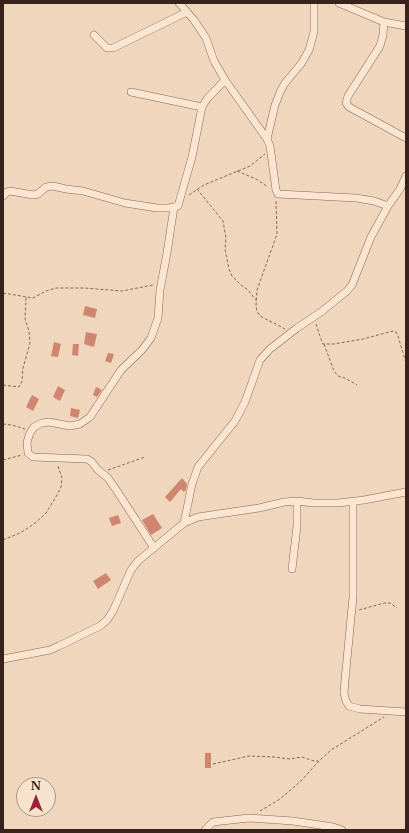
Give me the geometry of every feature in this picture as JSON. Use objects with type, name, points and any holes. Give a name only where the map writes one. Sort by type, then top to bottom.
[{"type":"street","points":[[179,3],[194,20],[206,38],[214,61],[225,80],[267,139],[270,146],[277,193],[356,198],[374,201],[388,206]]},
{"type":"street","points":[[267,139],[280,90],[301,64],[309,50],[314,32],[314,3]]},
{"type":"street","points":[[339,3],[384,22],[406,26]]},
{"type":"street","points":[[94,35],[107,48],[114,48],[187,12]]},
{"type":"street","points":[[384,22],[380,46],[348,96],[346,103],[349,107],[406,138]]},
{"type":"street","points":[[3,196],[7,192],[33,195],[38,194],[46,187],[53,186],[83,191],[125,203],[157,208],[178,206],[195,143],[202,107],[207,99],[225,80]]},
{"type":"street","points":[[131,92],[202,107]]},
{"type":"street","points":[[184,523],[192,484],[198,467],[235,421],[245,402],[260,360],[292,332],[340,298],[352,285],[371,237],[388,206],[400,189],[406,176]]},
{"type":"street","points":[[154,548],[108,478],[100,472],[92,462],[87,459],[33,457],[28,453],[27,442],[34,427],[42,423],[50,422],[70,426],[80,424],[90,417],[122,370],[142,350],[151,338],[158,318],[174,207]]},
{"type":"street","points":[[3,658],[50,650],[100,626],[107,620],[113,611],[131,570],[138,561],[184,523],[198,517],[233,513],[284,502],[297,501],[320,504],[353,501],[406,492]]},
{"type":"street","points":[[292,569],[297,526],[297,501]]},
{"type":"street","points":[[353,501],[354,536],[352,609],[344,693],[346,701],[349,706],[360,709],[406,712]]},
{"type":"street","points":[[205,830],[213,822],[249,818],[293,820],[334,827],[342,830]]},
{"type":"path","points":[[188,195],[237,170],[250,166],[264,154],[270,146]]},
{"type":"path","points":[[237,170],[256,179],[277,193],[277,234],[257,290],[257,311],[260,316],[292,332]]},
{"type":"path","points":[[197,190],[223,221],[226,238],[225,250],[232,276],[240,285],[248,290],[256,301]]},
{"type":"path","points":[[3,293],[33,298],[46,291],[56,288],[84,288],[122,291],[162,282]]},
{"type":"path","points":[[3,385],[19,387],[22,381],[23,368],[30,342],[30,331],[25,319],[26,297]]},
{"type":"path","points":[[312,319],[317,326],[334,371],[338,376],[357,385]]},
{"type":"path","points":[[323,344],[340,343],[392,331],[396,332],[398,336],[406,363]]},
{"type":"path","points":[[3,424],[24,429],[30,433]]},
{"type":"path","points":[[3,460],[28,453]]},
{"type":"path","points":[[100,472],[145,456]]},
{"type":"path","points":[[3,540],[20,533],[34,524],[46,513],[58,495],[61,487],[62,478],[57,459]]},
{"type":"path","points":[[352,609],[360,610],[384,603],[390,603],[397,608]]},
{"type":"path","points":[[249,818],[285,794],[301,781],[331,750],[393,712]]},
{"type":"path","points":[[213,764],[249,756],[290,759],[302,757],[319,761]]},
{"type":"path","points":[[3,829],[8,830]]},
{"type":"building","points":[[85,306],[97,309],[95,318],[83,315]]},
{"type":"building","points":[[86,332],[97,334],[94,347],[84,344]]},
{"type":"building","points":[[54,342],[61,344],[58,357],[51,356]]},
{"type":"building","points":[[73,344],[79,344],[78,356],[72,355]]},
{"type":"building","points":[[108,353],[114,354],[111,363],[105,361]]},
{"type":"building","points":[[58,386],[65,390],[60,401],[53,397]]},
{"type":"building","points":[[96,387],[102,390],[97,397],[93,395]]},
{"type":"building","points":[[32,395],[39,399],[33,411],[26,407]]},
{"type":"building","points":[[71,408],[80,410],[78,418],[70,416]]},
{"type":"building","points":[[182,478],[187,484],[186,490],[184,492],[181,489],[170,502],[165,497]]},
{"type":"building","points":[[153,514],[162,528],[151,535],[142,520]]},
{"type":"building","points":[[118,515],[121,523],[112,526],[109,518]]},
{"type":"building","points":[[106,573],[111,580],[98,589],[93,581]]},
{"type":"building","points":[[205,753],[211,753],[211,768],[205,768]]}]
